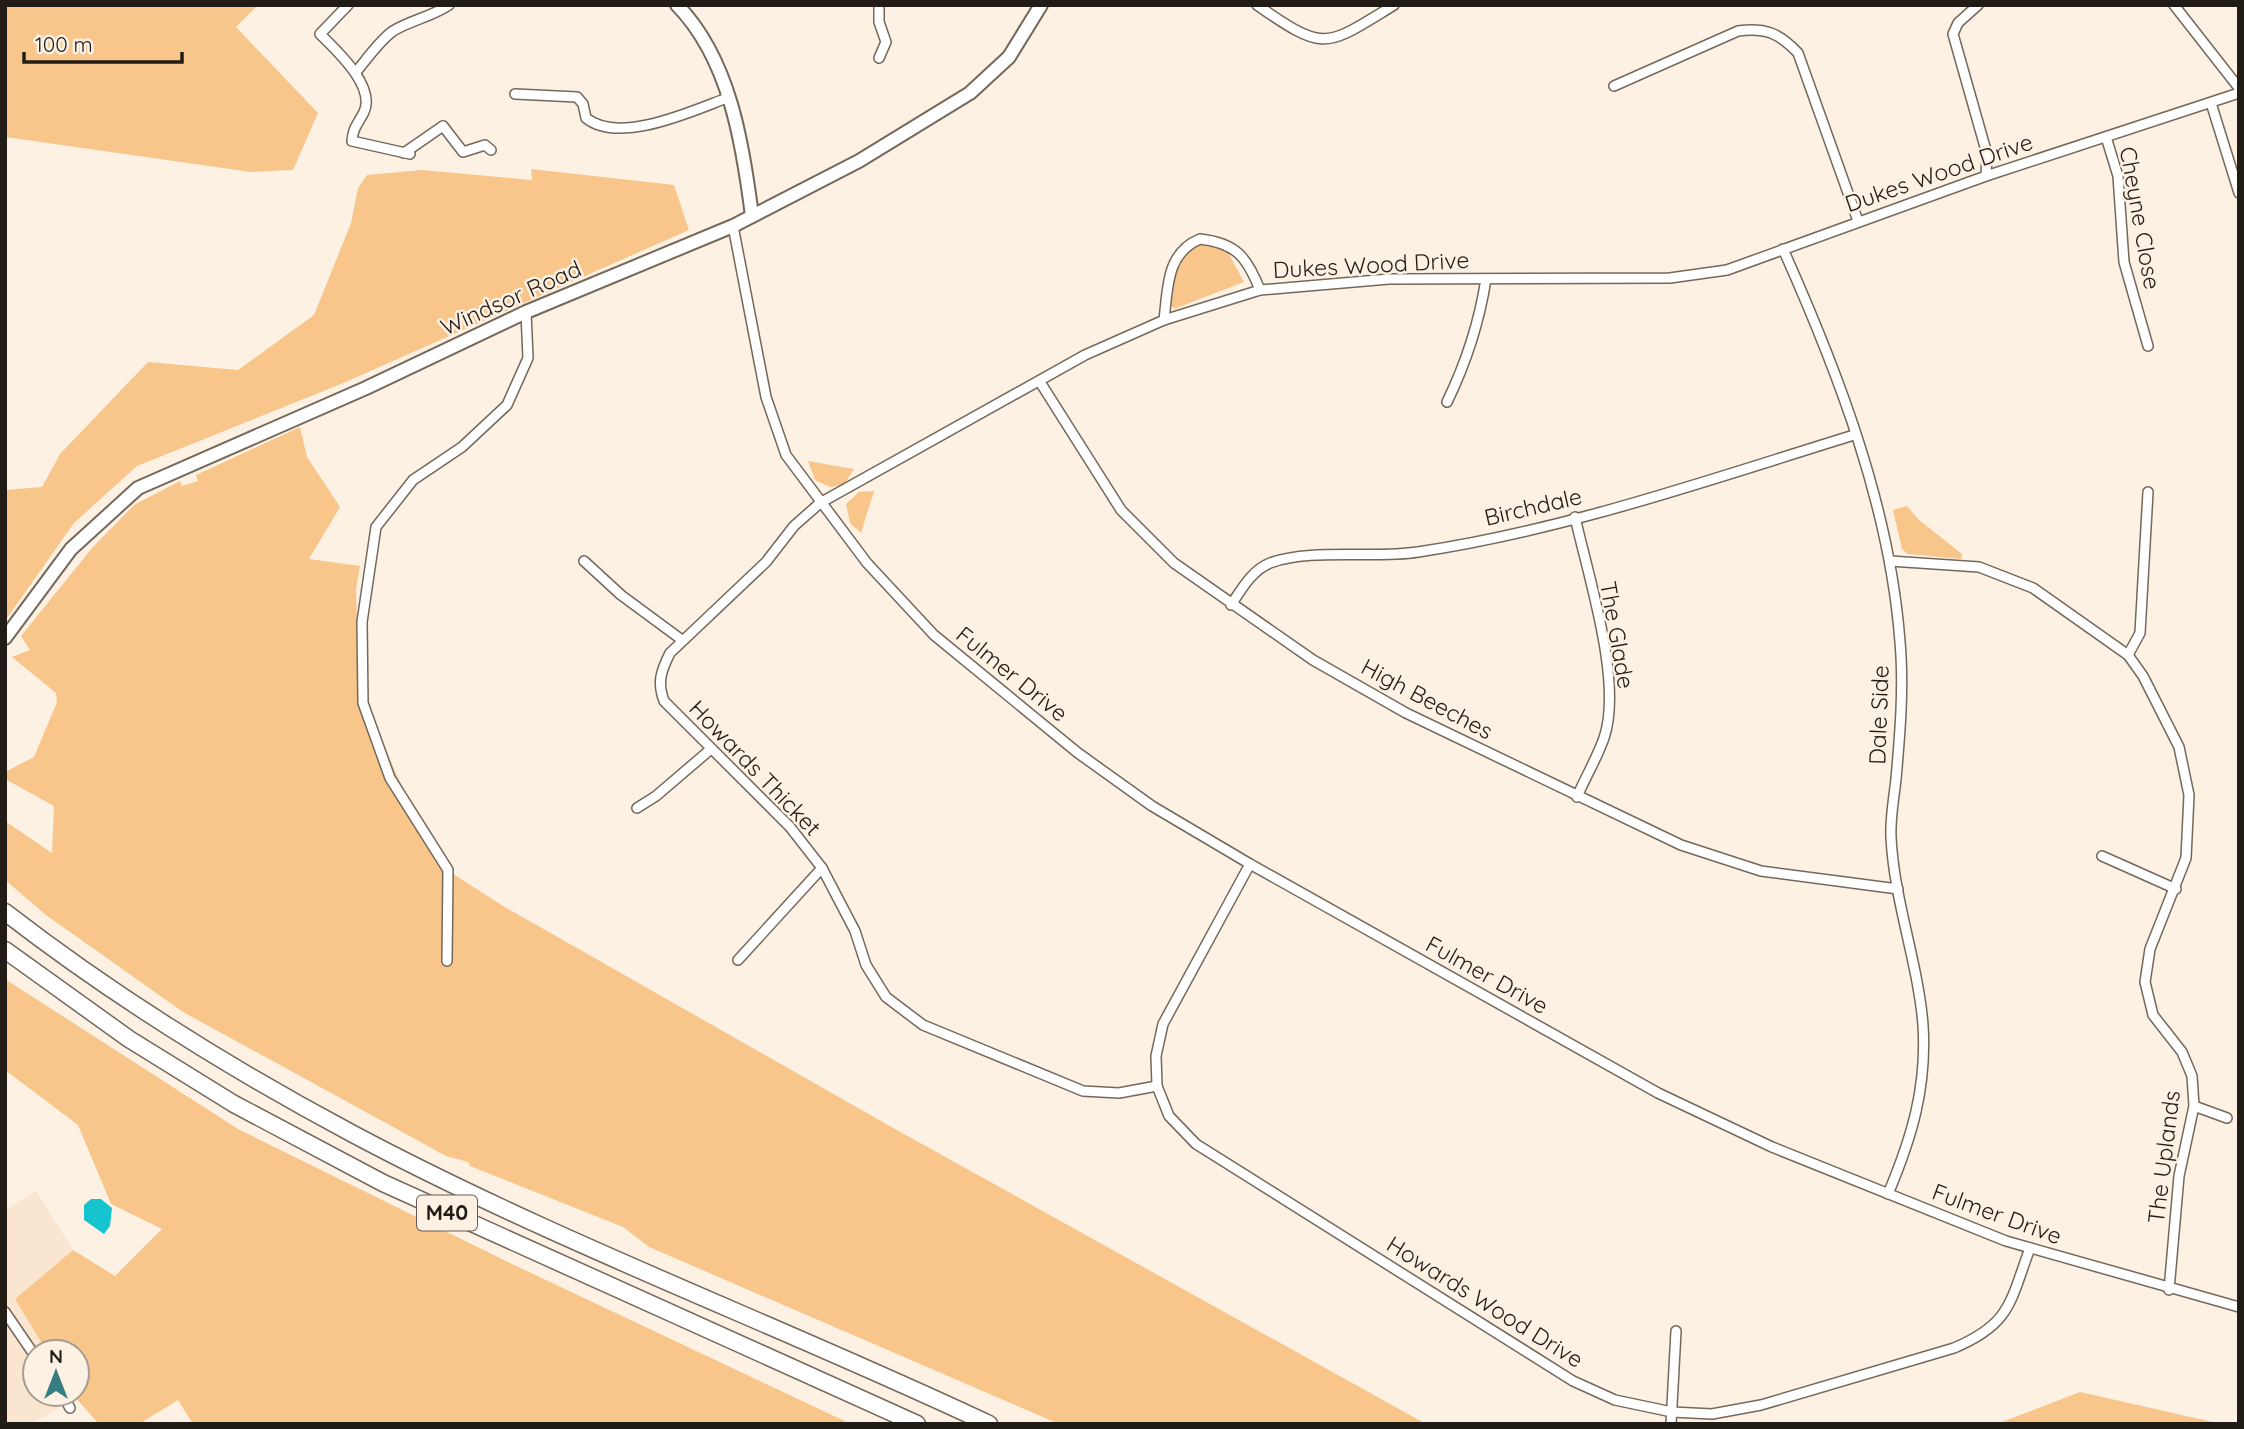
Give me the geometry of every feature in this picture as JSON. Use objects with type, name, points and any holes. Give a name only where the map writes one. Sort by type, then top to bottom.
[{"type":"highway","name":"M40","points":[[5,912],[58,953],[157,1021],[249,1077],[356,1136],[514,1212],[989,1424]]},
{"type":"highway","name":"M40","points":[[5,950],[130,1039],[223,1097],[383,1183],[917,1424]]},
{"type":"main road","points":[[677,5],[705,40],[727,98],[744,155],[752,216]]},
{"type":"main road","name":"Windsor Road","points":[[5,638],[71,549],[138,488],[366,388],[527,312],[733,226],[859,161],[971,93],[1009,57],[1041,5]]},
{"type":"street","points":[[348,5],[320,34],[356,72],[365,95],[365,110],[353,127],[352,141],[407,154],[443,126],[463,152],[485,145],[491,150]]},
{"type":"street","points":[[356,72],[390,33],[409,22],[433,15],[449,5]]},
{"type":"street","points":[[879,5],[879,22],[886,42],[879,58]]},
{"type":"street","points":[[1257,5],[1300,36],[1324,40],[1341,37],[1394,5]]},
{"type":"street","points":[[1978,5],[1958,23],[1953,34],[1987,154],[1986,176]]},
{"type":"street","points":[[2174,5],[2239,90]]},
{"type":"street","points":[[1614,86],[1738,31],[1759,28],[1781,36],[1798,53],[1858,221]]},
{"type":"street","name":"Dukes Wood Drive","points":[[820,503],[1085,355],[1164,320],[1260,290],[1329,282],[1670,278],[1727,270],[1986,176],[2211,103],[2239,90]]},
{"type":"street","points":[[515,94],[577,97],[583,104],[586,118],[593,124],[618,127],[642,127],[727,98]]},
{"type":"street","points":[[2211,103],[2239,193]]},
{"type":"street","name":"Cheyne Close","points":[[2106,137],[2118,176],[2124,262],[2148,346]]},
{"type":"street","points":[[733,226],[766,397],[786,455],[820,503]]},
{"type":"street","points":[[1164,320],[1171,268],[1180,252],[1200,239],[1233,247],[1252,271],[1260,290]]},
{"type":"street","name":"Dale Side","points":[[1783,249],[1828,350],[1877,504],[1890,561],[1900,643],[1900,722],[1891,836],[1923,1024],[1922,1083],[1911,1140],[1888,1194]]},
{"type":"street","points":[[1447,402],[1467,361],[1480,321],[1486,279]]},
{"type":"street","points":[[447,961],[448,870],[390,778],[363,703],[362,622],[376,527],[412,480],[462,447],[507,405],[528,358],[527,312]]},
{"type":"street","name":"High Beeches","points":[[1040,382],[1121,510],[1174,563],[1313,660],[1406,713],[1681,845],[1761,871],[1898,889]]},
{"type":"street","name":"Birchdale","points":[[1231,605],[1253,574],[1269,563],[1294,558],[1416,552],[1575,517],[1654,496],[1854,435]]},
{"type":"street","points":[[2128,654],[2140,633],[2148,492]]},
{"type":"street","name":"Howards Thicket","points":[[820,503],[794,526],[766,562],[670,653],[661,671],[659,687],[664,701],[790,827],[822,868],[855,931],[866,965],[886,997],[923,1025],[1083,1091],[1119,1093],[1157,1086]]},
{"type":"street","name":"Fulmer Drive","points":[[820,503],[867,563],[933,635],[1078,753],[1152,806],[1250,864],[1658,1093],[1772,1147],[2030,1248],[2169,1290],[2239,1307]]},
{"type":"street","name":"The Glade","points":[[1575,517],[1609,675],[1609,704],[1604,737],[1577,797]]},
{"type":"street","points":[[584,561],[621,594],[682,640]]},
{"type":"street","name":"The Uplands","points":[[1890,561],[1979,567],[2033,588],[2128,654],[2143,676],[2179,747],[2189,796],[2186,858],[2176,889],[2150,949],[2145,982],[2153,1015],[2182,1052],[2192,1076],[2194,1106],[2179,1176],[2169,1290]]},
{"type":"street","points":[[638,808],[711,749]]},
{"type":"street","points":[[2102,856],[2176,889]]},
{"type":"street","name":"Howards Wood Drive","points":[[1250,864],[1163,1024],[1156,1056],[1157,1086],[1170,1116],[1196,1144],[1573,1381],[1615,1400],[1672,1412],[1712,1414],[1760,1405],[1954,1348],[1982,1336],[2006,1314],[2030,1248]]},
{"type":"street","points":[[738,960],[822,868]]},
{"type":"street","points":[[2194,1106],[2227,1118]]},
{"type":"street","points":[[5,1312],[23,1338]]},
{"type":"street","points":[[1671,1424],[1676,1331]]},
{"type":"shaded area","points":[[5,5],[258,5],[236,27],[318,113],[293,170],[251,172],[5,137]]},
{"type":"shaded area","points":[[531,169],[674,185],[689,230],[341,384],[137,466],[74,523],[5,621],[5,490],[42,487],[60,454],[148,362],[238,370],[314,315],[351,223],[358,188],[367,175],[422,170],[532,180]]},
{"type":"shaded area","points":[[1205,243],[1224,245],[1244,282],[1174,309],[1166,299],[1177,264],[1187,253]]},
{"type":"shaded area","points":[[300,427],[307,457],[340,507],[309,559],[360,566],[356,589],[359,690],[436,863],[503,906],[895,1129],[1426,1424],[1059,1424],[649,1247],[623,1227],[470,1166],[468,1162],[446,1156],[183,1012],[46,915],[5,880],[5,821],[52,853],[54,806],[5,779],[5,772],[34,757],[57,702],[56,693],[12,657],[30,650],[21,636],[92,548],[134,505],[180,481],[182,486],[198,481],[196,475]]},
{"type":"shaded area","points":[[808,461],[854,469],[844,485],[830,487],[815,480]]},
{"type":"shaded area","points":[[874,491],[861,533],[850,523],[846,504],[859,492]]},
{"type":"shaded area","points":[[1907,506],[1918,519],[1962,554],[1961,559],[1908,554],[1902,549],[1893,510]]},
{"type":"shaded area","points":[[5,979],[238,1129],[512,1264],[851,1424],[193,1424],[178,1400],[139,1424],[99,1424],[85,1408],[91,1408],[91,1338],[39,1338],[15,1299],[73,1250],[115,1276],[162,1229],[111,1204],[78,1125],[5,1070]]},
{"type":"shaded area","points":[[36,1191],[73,1250],[15,1299],[39,1338],[21,1338],[21,1408],[59,1408],[30,1424],[5,1424],[5,1211]]},
{"type":"shaded area","points":[[2080,1392],[2222,1424],[1997,1424]]},
{"type":"water","points":[[91,1199],[101,1199],[112,1208],[110,1226],[104,1234],[84,1220],[84,1205]]}]
